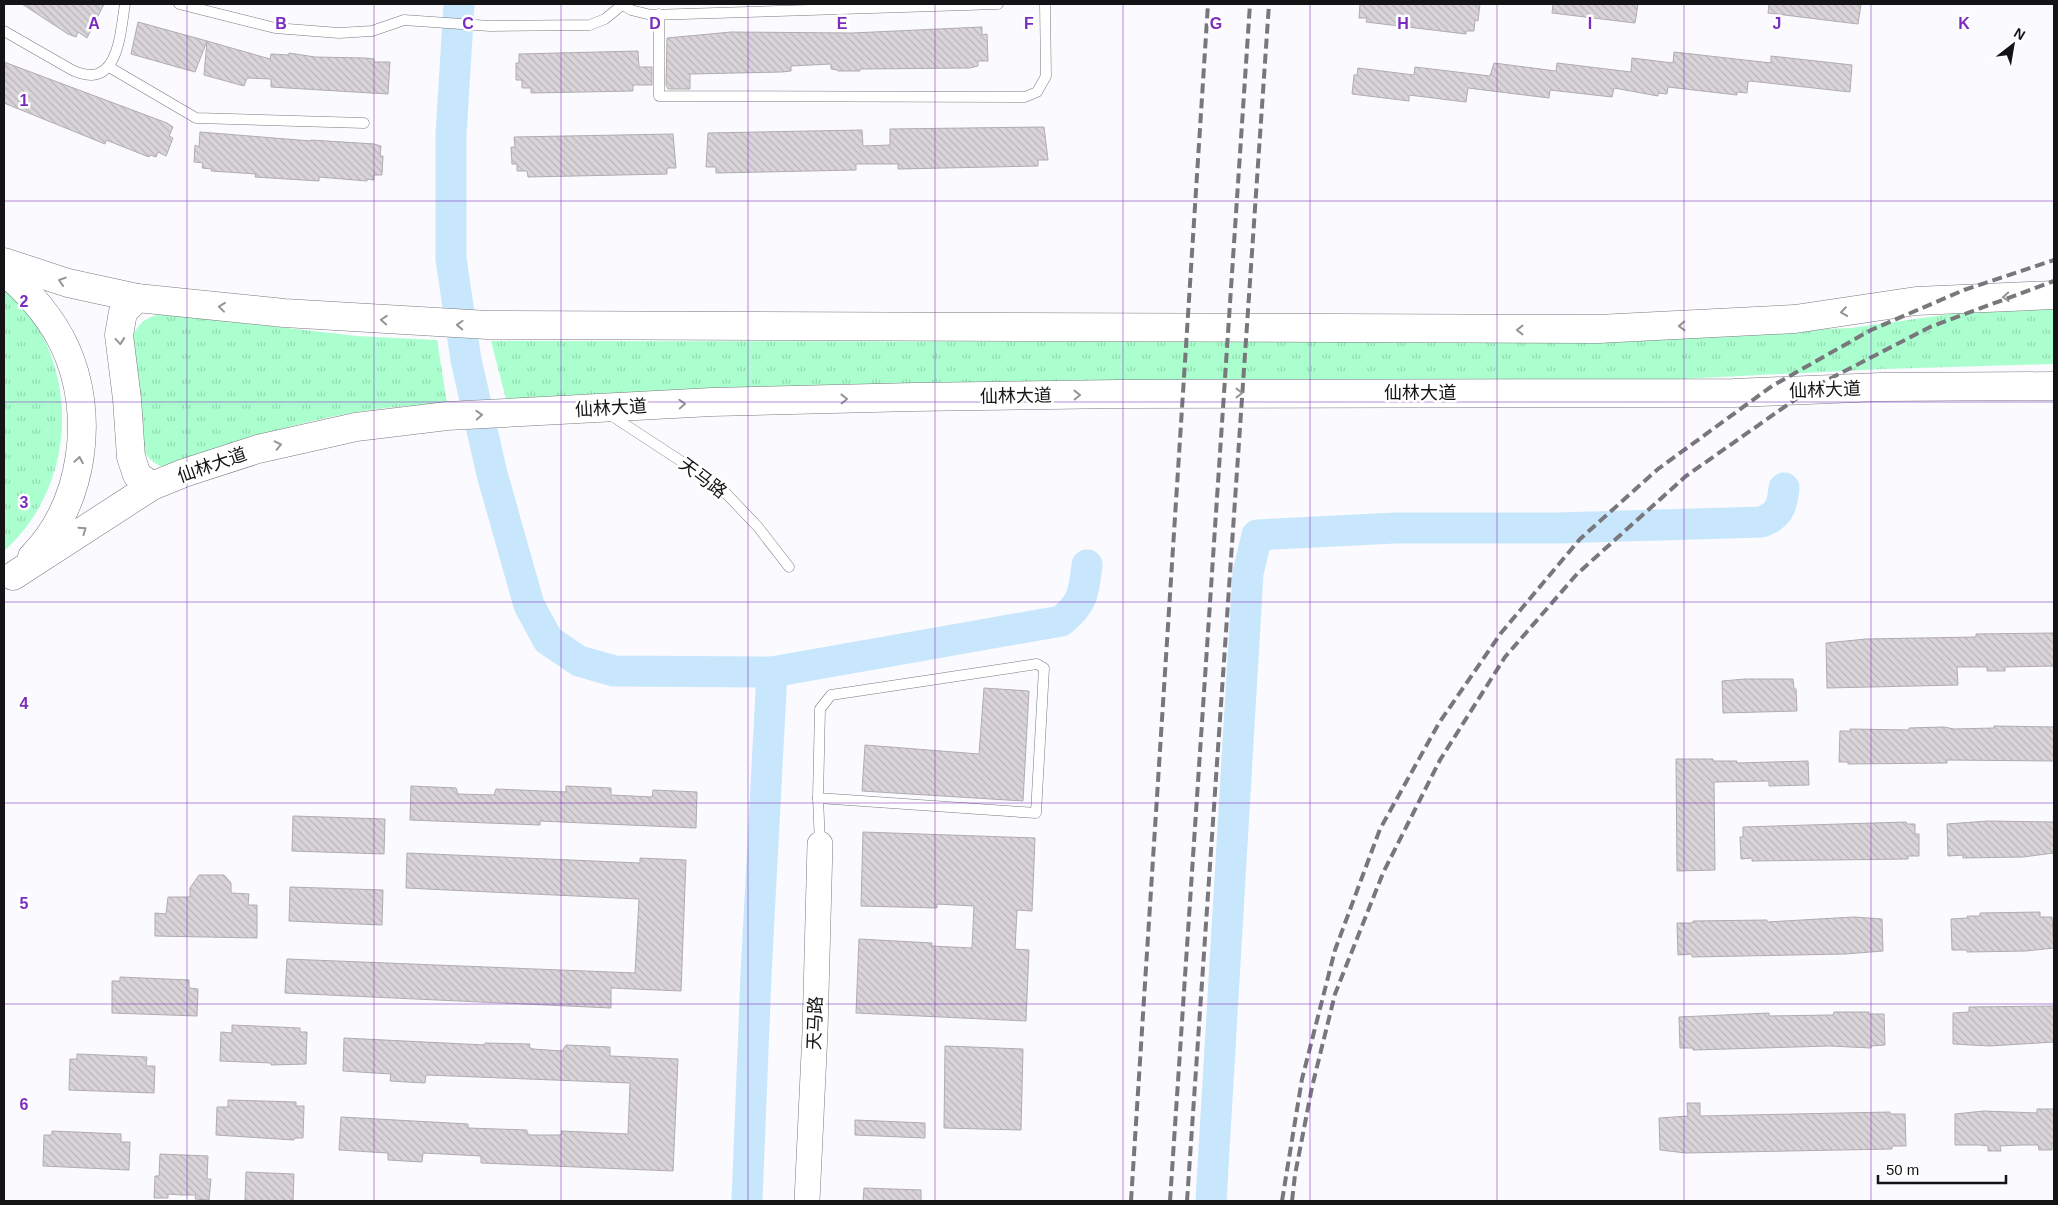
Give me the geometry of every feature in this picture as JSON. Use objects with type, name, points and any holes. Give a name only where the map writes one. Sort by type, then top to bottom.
[{"type":"main road","points":[[4,262],[68,284],[137,298],[284,313],[433,324],[488,325],[1262,326],[1598,330],[1795,319],[1916,301],[2054,295]]},
{"type":"main road","points":[[4,271],[42,309],[65,348],[78,390],[82,420],[81,448],[77,471],[64,511],[35,554],[8,580]]},
{"type":"main road","points":[[137,298],[123,312],[119,335],[127,399],[131,457],[137,475],[152,486]]},
{"type":"main road","name":"仙林大道","points":[[8,580],[152,486],[184,473],[267,447],[356,427],[447,416],[712,402],[1119,394],[1734,394],[1881,388],[2054,386]]},
{"type":"street","name":"天马路","points":[[807,1201],[815,1032],[820,844]]},
{"type":"lane","points":[[4,30],[80,74],[96,74],[109,67],[116,56],[125,4]]},
{"type":"lane","points":[[179,4],[275,28],[339,33],[372,31],[404,20],[490,26],[590,25],[605,19],[622,4],[641,13],[659,14],[998,4]]},
{"type":"lane","points":[[659,14],[659,96],[1024,97],[1037,92],[1046,76],[1045,4]]},
{"type":"lane","points":[[109,67],[196,118],[364,123]]},
{"type":"lane","name":"天马路","points":[[600,409],[638,431],[719,486],[758,527],[789,567]]},
{"type":"lane","points":[[818,798],[1036,813],[1044,668],[1038,664],[831,695],[820,709],[818,798],[820,844]]},
{"type":"green space","points":[[4,286],[30,315],[48,347],[59,382],[62,419],[58,455],[47,490],[29,523],[4,551]]},
{"type":"green space","points":[[2054,306],[2054,364],[1883,369],[1640,381],[1214,379],[756,387],[506,399],[491,341],[1507,342],[1851,328],[1994,308]]},
{"type":"green space","points":[[163,314],[357,336],[437,340],[447,403],[374,410],[312,421],[238,442],[165,468],[150,459],[142,445],[131,340],[139,325],[147,319]]},
{"type":"building","points":[[22,4],[104,4],[87,38],[78,32],[76,37],[68,34]]},
{"type":"building","points":[[1360,4],[1480,4],[1478,21],[1475,20],[1474,31],[1466,31],[1466,34],[1366,22],[1367,18],[1359,18]]},
{"type":"building","points":[[1553,4],[1638,4],[1635,23],[1552,13]]},
{"type":"building","points":[[1769,4],[1861,4],[1858,24],[1768,13]]},
{"type":"building","points":[[138,22],[207,41],[195,72],[131,54]]},
{"type":"building","points":[[982,27],[982,35],[987,34],[988,61],[978,61],[978,66],[970,68],[838,71],[831,69],[831,64],[791,66],[791,71],[782,72],[690,74],[690,89],[668,89],[666,85],[667,38],[731,32],[852,33]]},
{"type":"building","points":[[207,41],[270,59],[271,54],[289,55],[289,53],[315,57],[365,58],[374,59],[374,62],[390,62],[388,94],[271,87],[271,79],[247,78],[244,86],[204,75]]},
{"type":"building","points":[[638,51],[639,67],[652,67],[652,85],[633,85],[633,91],[531,93],[531,88],[522,88],[522,80],[516,80],[516,63],[519,63],[519,54]]},
{"type":"building","points":[[1674,52],[1771,63],[1771,56],[1852,65],[1850,92],[1750,81],[1748,82],[1747,93],[1737,92],[1737,95],[1668,87],[1667,94],[1658,93],[1658,96],[1614,88],[1612,97],[1550,90],[1549,98],[1468,88],[1466,102],[1409,95],[1409,101],[1352,94],[1354,75],[1357,75],[1358,68],[1414,75],[1415,67],[1490,76],[1494,63],[1556,71],[1557,63],[1631,72],[1632,58],[1673,63]]},
{"type":"building","points":[[4,62],[167,123],[173,127],[169,136],[173,138],[166,156],[158,152],[156,157],[150,155],[149,157],[106,140],[105,144],[4,103]]},
{"type":"building","points":[[1044,127],[1048,160],[1038,160],[1038,166],[898,169],[898,164],[856,164],[856,170],[716,173],[716,167],[706,167],[708,133],[862,130],[863,146],[890,145],[890,129]]},
{"type":"building","points":[[200,132],[374,144],[381,146],[380,156],[383,156],[382,175],[374,175],[374,180],[367,179],[367,181],[319,177],[319,181],[255,177],[256,174],[211,171],[212,169],[202,168],[203,163],[194,162],[195,145],[199,147]]},
{"type":"building","points":[[673,134],[676,168],[667,168],[667,174],[528,177],[527,171],[517,171],[517,164],[512,164],[511,147],[515,147],[514,137]]},
{"type":"building","points":[[2054,633],[2054,666],[2005,667],[2005,671],[1987,671],[1987,667],[1957,667],[1958,685],[1827,688],[1826,643],[1866,639],[1976,637],[1976,634]]},
{"type":"building","points":[[1793,679],[1794,689],[1796,689],[1797,711],[1723,713],[1722,681]]},
{"type":"building","points":[[984,688],[1029,691],[1023,801],[862,791],[865,745],[979,754]]},
{"type":"building","points":[[1994,726],[2054,727],[2054,761],[1947,760],[1947,763],[1848,764],[1848,762],[1839,762],[1840,731],[1851,731],[1850,729],[1909,730],[1909,728],[1944,727],[1954,729],[1994,728]]},
{"type":"building","points":[[1676,759],[1713,759],[1713,761],[1737,761],[1737,763],[1808,761],[1809,785],[1769,786],[1769,781],[1714,782],[1715,870],[1677,871]]},
{"type":"building","points":[[411,786],[456,788],[458,794],[494,795],[496,789],[566,792],[566,786],[611,788],[611,795],[652,797],[653,790],[697,792],[696,828],[540,821],[540,825],[410,820]]},
{"type":"building","points":[[293,816],[385,819],[384,854],[292,851]]},
{"type":"building","points":[[1988,821],[2054,822],[2054,853],[2023,857],[1963,858],[1963,855],[1948,856],[1947,824]]},
{"type":"building","points":[[1906,822],[1907,824],[1915,824],[1915,834],[1919,834],[1919,856],[1908,856],[1908,859],[1752,861],[1752,858],[1741,859],[1740,837],[1743,837],[1743,827]]},
{"type":"building","points":[[863,832],[1035,838],[1032,911],[1017,910],[1015,949],[1029,950],[1026,1021],[856,1013],[859,939],[932,943],[932,946],[972,948],[974,906],[937,904],[937,908],[861,906]]},
{"type":"building","points":[[407,853],[640,863],[640,858],[686,860],[681,991],[611,988],[611,1008],[285,993],[287,959],[635,973],[639,899],[406,888]]},
{"type":"building","points":[[199,875],[224,875],[231,883],[231,893],[249,894],[248,905],[257,905],[257,938],[155,936],[155,913],[166,914],[168,897],[190,897],[190,888]]},
{"type":"building","points":[[290,887],[383,890],[382,925],[289,921]]},
{"type":"building","points":[[2040,912],[2040,917],[2052,917],[2054,948],[2026,951],[1967,952],[1967,950],[1952,950],[1951,919],[1980,916],[1980,913]]},
{"type":"building","points":[[1854,917],[1882,919],[1883,951],[1845,954],[1692,957],[1692,954],[1678,955],[1677,923],[1767,920],[1767,922]]},
{"type":"building","points":[[120,977],[189,980],[189,988],[198,989],[197,1016],[112,1013],[112,981],[120,981]]},
{"type":"building","points":[[2054,1006],[2054,1042],[1990,1046],[1953,1044],[1953,1013],[1969,1012],[1969,1007]]},
{"type":"building","points":[[1834,1012],[1884,1014],[1885,1045],[1871,1046],[1871,1048],[1830,1046],[1693,1050],[1693,1048],[1680,1048],[1679,1017],[1769,1013],[1769,1016],[1833,1015]]},
{"type":"building","points":[[232,1025],[300,1028],[300,1032],[307,1032],[306,1064],[271,1065],[271,1063],[220,1061],[221,1032],[232,1033]]},
{"type":"building","points":[[344,1038],[485,1045],[485,1043],[530,1044],[529,1047],[533,1049],[562,1051],[566,1045],[610,1047],[610,1056],[678,1059],[673,1171],[481,1163],[481,1156],[423,1153],[422,1162],[388,1160],[388,1153],[339,1150],[341,1117],[468,1124],[468,1128],[527,1130],[527,1133],[530,1135],[559,1135],[562,1134],[561,1131],[628,1134],[630,1083],[426,1075],[425,1083],[390,1081],[391,1074],[343,1071]]},
{"type":"building","points":[[945,1046],[1023,1049],[1021,1130],[944,1128]]},
{"type":"building","points":[[77,1054],[147,1057],[146,1066],[155,1066],[154,1093],[69,1090],[70,1059],[77,1059]]},
{"type":"building","points":[[228,1100],[296,1102],[296,1106],[304,1106],[303,1138],[294,1138],[294,1140],[216,1135],[217,1107],[228,1107]]},
{"type":"building","points":[[1687,1103],[1700,1103],[1700,1116],[1890,1112],[1890,1114],[1905,1114],[1906,1146],[1892,1146],[1892,1149],[1686,1153],[1660,1150],[1659,1118],[1688,1116]]},
{"type":"building","points":[[2037,1109],[2054,1109],[2054,1143],[2052,1143],[2052,1150],[2039,1150],[2038,1145],[2019,1145],[2000,1146],[2001,1151],[1988,1151],[1988,1146],[1955,1145],[1955,1114],[1984,1111],[2037,1113]]},
{"type":"building","points":[[855,1120],[925,1123],[925,1138],[855,1135]]},
{"type":"building","points":[[52,1131],[121,1134],[121,1142],[130,1142],[129,1170],[43,1166],[44,1135],[52,1135]]},
{"type":"building","points":[[160,1154],[208,1156],[207,1179],[211,1179],[209,1200],[195,1199],[196,1195],[168,1194],[168,1198],[154,1198],[155,1176],[159,1176]]},
{"type":"building","points":[[246,1172],[294,1174],[293,1201],[245,1201]]},
{"type":"building","points":[[864,1188],[921,1190],[921,1201],[863,1201]]},
{"type":"waterway","points":[[459,4],[451,135],[451,259],[466,360],[492,474],[529,605],[548,640],[579,661],[614,671],[772,672],[1061,621],[1074,609],[1081,597],[1087,565]]},
{"type":"waterway","points":[[1211,1201],[1248,573],[1257,535],[1395,528],[1557,528],[1762,522],[1779,510],[1784,488]]},
{"type":"waterway","points":[[747,1201],[756,975],[772,672]]},
{"type":"railway","points":[[1131,1201],[1208,4]]},
{"type":"railway","points":[[1170,1201],[1250,4]]},
{"type":"railway","points":[[1187,1201],[1269,4]]},
{"type":"railway","points":[[1282,1201],[1302,1079],[1335,950],[1380,829],[1439,723],[1501,633],[1580,539],[1658,469],[1772,386],[1871,330],[1964,290],[2054,260]]},
{"type":"railway","points":[[1292,1201],[1295,1175],[1312,1087],[1335,994],[1383,873],[1440,760],[1505,657],[1577,574],[1686,476],[1810,389],[1930,327],[2054,281]]}]
